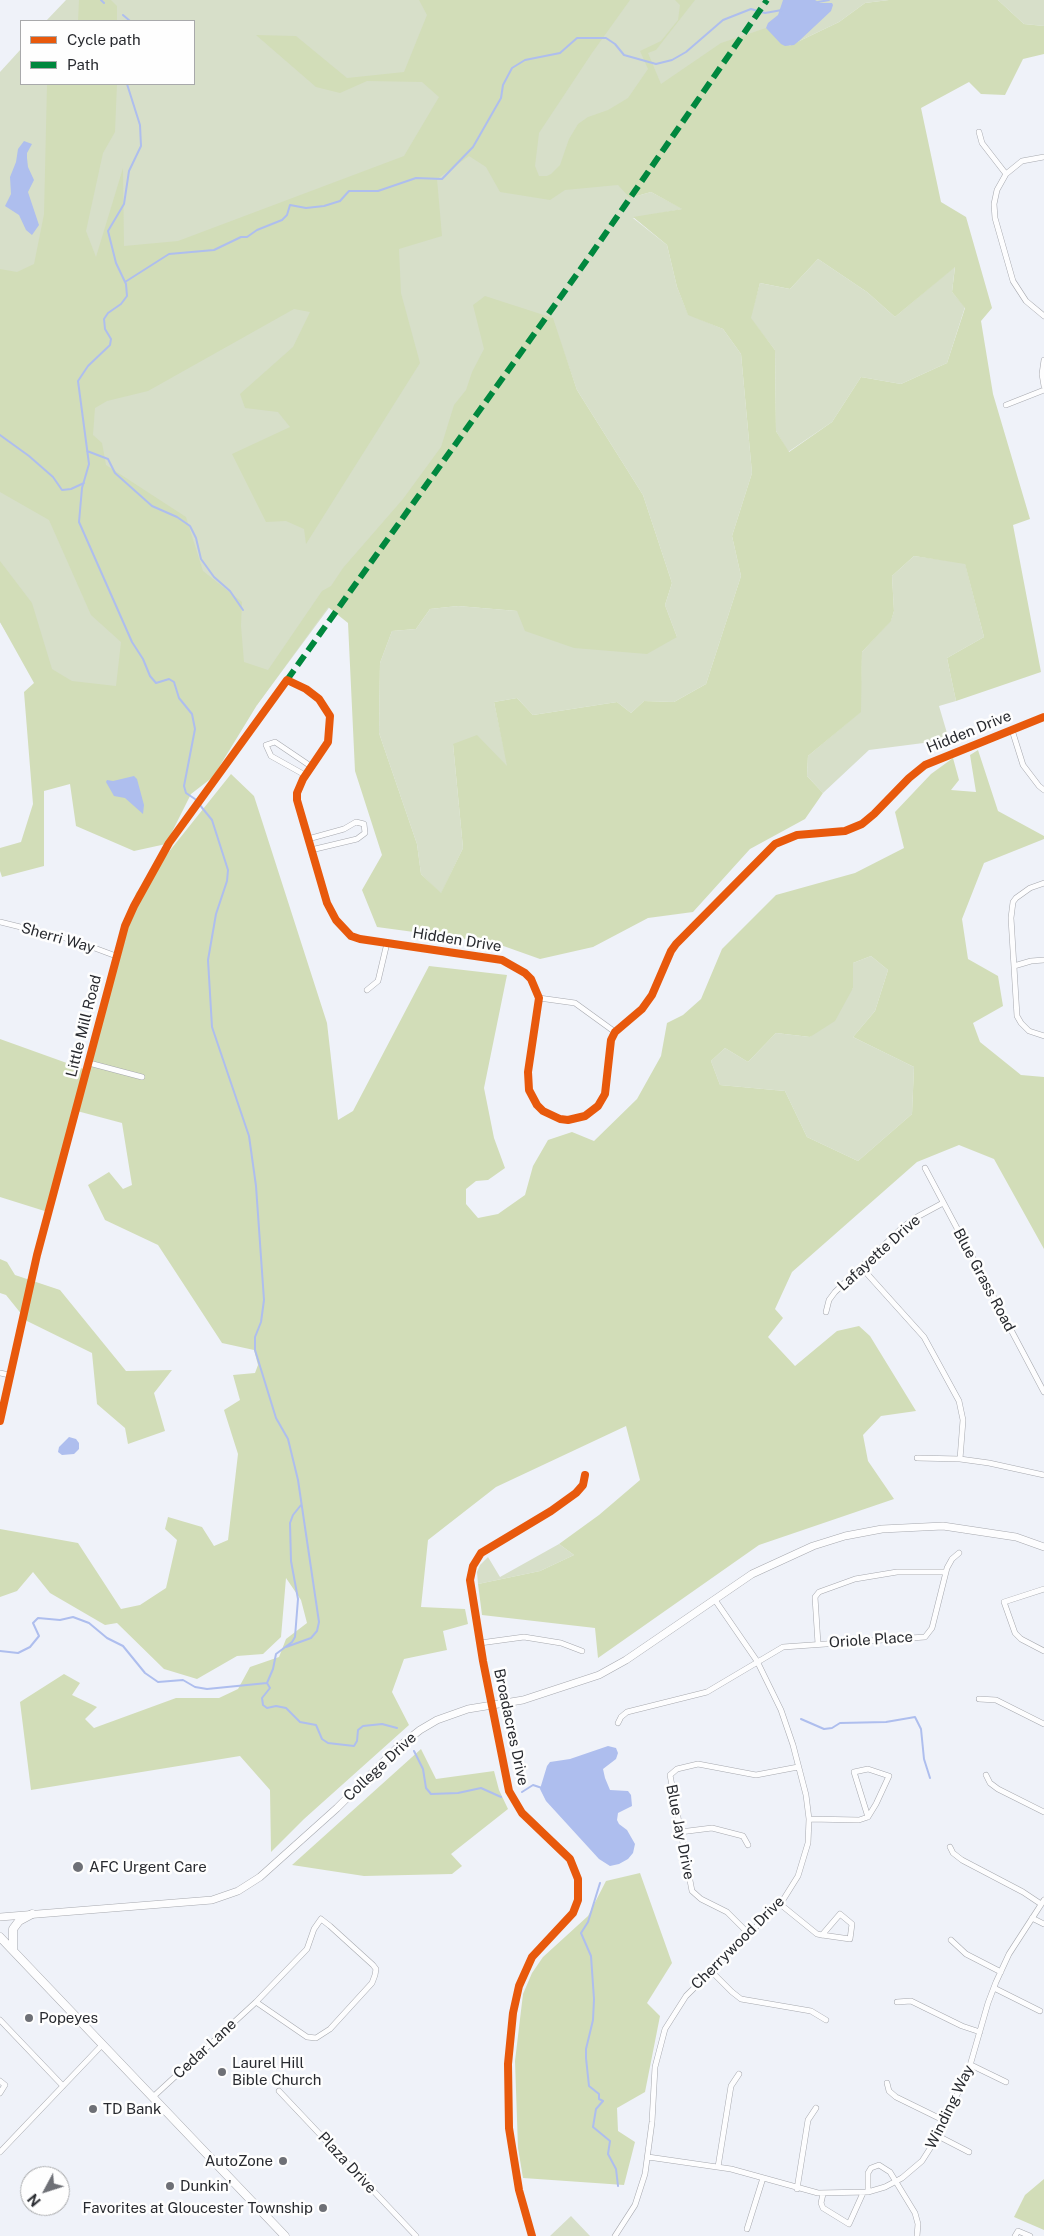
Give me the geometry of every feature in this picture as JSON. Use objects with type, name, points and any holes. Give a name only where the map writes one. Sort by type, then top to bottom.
[{"type":"main road","name":"College Drive","points":[[0,1917],[212,1900],[238,1891],[260,1878],[337,1808],[396,1749],[420,1730],[437,1720],[468,1709],[523,1700],[599,1675],[626,1660],[752,1574],[813,1546],[845,1536],[882,1529],[943,1526],[1016,1536],[1044,1547]]},
{"type":"main road","points":[[13,1950],[13,1928],[19,1921],[32,1914]]},
{"type":"main road","points":[[0,1936],[285,2236]]},
{"type":"street","points":[[979,132],[982,142],[1006,174]]},
{"type":"street","points":[[1044,157],[1022,161],[1006,174],[997,190],[994,204],[995,218],[1013,281],[1026,301],[1044,316]]},
{"type":"street","points":[[1044,360],[1042,374],[1044,386]]},
{"type":"street","points":[[1006,405],[1044,390]]},
{"type":"street","name":"Hidden Drive","points":[[287,680],[306,689],[319,699],[330,716],[328,742],[305,775],[297,794],[297,800],[327,903],[336,920],[351,936],[502,960],[525,973],[536,987],[539,998]]},
{"type":"street","name":"Little Mill Road","points":[[0,1421],[37,1256],[116,956],[134,906],[169,843],[287,680]]},
{"type":"street","name":"Hidden Drive","points":[[616,1032],[642,1009],[652,995],[671,951],[681,937],[775,844],[797,835],[845,831],[862,824],[925,765],[1044,717]]},
{"type":"street","points":[[1012,730],[1023,765],[1036,783],[1044,790]]},
{"type":"street","points":[[305,775],[271,756],[266,745],[275,742],[312,767]]},
{"type":"street","points":[[308,839],[344,829],[356,822],[364,824],[364,833],[357,839],[311,850]]},
{"type":"street","points":[[1044,883],[1025,890],[1013,902],[1011,918],[1017,1016],[1029,1031],[1044,1036]]},
{"type":"street","name":"Sherri Way","points":[[0,922],[74,940],[116,956]]},
{"type":"street","points":[[367,990],[378,981],[387,943]]},
{"type":"street","points":[[1014,966],[1031,960],[1044,960]]},
{"type":"street","points":[[539,998],[575,1003],[616,1032],[610,1049],[605,1094],[598,1106],[585,1116],[577,1119],[560,1119],[549,1116],[537,1106],[529,1090],[528,1072],[539,998]]},
{"type":"street","points":[[89,1063],[142,1077]]},
{"type":"street","name":"Blue Grass Road","points":[[925,1168],[1044,1392]]},
{"type":"street","name":"Lafayette Drive","points":[[826,1312],[832,1295],[908,1223],[943,1203]]},
{"type":"street","points":[[861,1267],[924,1337],[959,1401],[963,1420],[960,1459]]},
{"type":"street","points":[[0,1373],[9,1375]]},
{"type":"street","points":[[917,1458],[960,1459],[1010,1466],[1044,1474]]},
{"type":"street","name":"Broadacres Drive","points":[[532,2236],[519,2190],[509,2128],[508,2064],[513,2013],[524,1972],[538,1949],[569,1919],[576,1906],[578,1886],[576,1871],[570,1859],[532,1824],[514,1800],[505,1777],[470,1580],[473,1566],[485,1550],[551,1512],[576,1493],[583,1485],[585,1475]]},
{"type":"street","name":"Oriole Place","points":[[618,1723],[627,1712],[707,1692],[783,1647],[928,1635],[946,1572],[952,1559],[960,1553]]},
{"type":"street","points":[[818,1644],[815,1597],[818,1592],[855,1579],[898,1572],[946,1572]]},
{"type":"street","points":[[1044,1590],[1004,1602],[1015,1633],[1026,1642],[1044,1650]]},
{"type":"street","name":"Cherrywood Drive","points":[[615,2236],[638,2198],[644,2180],[653,2113],[655,2067],[661,2041],[678,2006],[780,1904],[796,1881],[803,1864],[808,1843],[809,1819],[798,1767],[781,1710],[757,1661],[715,1600]]},
{"type":"street","points":[[480,1643],[524,1637],[561,1643],[582,1651]]},
{"type":"street","points":[[979,1699],[999,1701],[1044,1724]]},
{"type":"street","name":"Blue Jay Drive","points":[[749,1934],[727,1912],[701,1899],[692,1891],[670,1778],[674,1770],[702,1764],[762,1775],[798,1767]]},
{"type":"street","points":[[809,1819],[859,1820],[868,1817],[889,1776],[868,1769],[854,1772],[868,1817]]},
{"type":"street","points":[[986,1776],[990,1783],[998,1789],[1044,1812]]},
{"type":"street","points":[[680,1832],[712,1828],[743,1836],[748,1845]]},
{"type":"street","points":[[950,1847],[959,1858],[1043,1902]]},
{"type":"street","name":"Winding Way","points":[[648,2157],[718,2167],[763,2178],[796,2189],[823,2194],[865,2192],[897,2181],[918,2165],[938,2136],[971,2065],[994,1988],[1001,1972],[1043,1902]]},
{"type":"street","points":[[780,1904],[810,1930],[822,1935],[850,1939],[852,1924],[840,1914],[822,1935]]},
{"type":"street","points":[[1032,1918],[1044,1924]]},
{"type":"street","name":"Cedar Lane","points":[[154,2096],[256,2002],[307,1949],[314,1929],[321,1920],[330,1926],[376,1969],[376,1975],[372,1983],[330,2029],[316,2038],[307,2036],[256,2002]]},
{"type":"street","points":[[951,1940],[966,1954],[1001,1972]]},
{"type":"street","points":[[711,1971],[732,1992],[746,2000],[811,2011],[826,2020]]},
{"type":"street","points":[[994,1988],[1040,2011]]},
{"type":"street","points":[[897,2002],[911,2001],[962,2026],[980,2032]]},
{"type":"street","points":[[0,2020],[63,2086]]},
{"type":"street","points":[[0,2152],[102,2045]]},
{"type":"street","points":[[971,2065],[1006,2082]]},
{"type":"street","points":[[718,2167],[730,2090],[738,2074]]},
{"type":"street","points":[[0,2081],[4,2086],[0,2093]]},
{"type":"street","points":[[887,2083],[889,2091],[896,2097],[945,2121]]},
{"type":"street","name":"Plaza Drive","points":[[279,2091],[416,2236]]},
{"type":"street","points":[[796,2189],[808,2120],[816,2108]]},
{"type":"street","points":[[938,2136],[969,2152]]},
{"type":"street","points":[[823,2194],[821,2203],[823,2208],[848,2224],[865,2192],[868,2173],[874,2165],[887,2169],[897,2181],[917,2219],[917,2236]]},
{"type":"street","points":[[747,2229],[763,2178]]},
{"type":"street","points":[[1015,2236],[1018,2231],[1030,2236]]},
{"type":"green space","points":[[66,0],[889,0],[865,3],[839,22],[789,46],[630,198],[651,192],[683,209],[633,218],[667,245],[677,287],[688,314],[723,329],[741,354],[752,473],[732,536],[741,576],[706,684],[674,702],[644,701],[631,713],[617,702],[533,715],[517,698],[494,702],[508,767],[453,744],[463,848],[441,894],[421,874],[417,844],[379,733],[380,663],[392,631],[416,629],[430,609],[458,606],[517,611],[677,637],[665,605],[672,583],[643,495],[577,390],[552,318],[545,316],[257,705],[51,705],[0,622],[0,72],[20,50],[20,85],[195,85],[195,20],[47,20]]},
{"type":"green space","points":[[79,0],[111,0],[117,6],[117,20],[78,20]]},
{"type":"green space","points":[[419,0],[630,0],[539,133],[535,166],[539,176],[547,176],[560,165],[569,139],[578,124],[588,117],[608,110],[628,98],[648,69],[640,51],[661,41],[678,20],[680,5],[675,0],[695,0],[656,50],[648,53],[661,84],[721,43],[766,28],[789,46],[839,22],[865,3],[889,0],[998,0],[1024,24],[1044,26],[1044,54],[1023,59],[1005,95],[981,94],[969,82],[921,108],[941,202],[966,217],[992,308],[981,321],[993,394],[1030,519],[1013,525],[1041,672],[956,701],[947,658],[984,637],[965,564],[914,556],[892,576],[894,611],[891,621],[862,652],[861,712],[808,756],[807,776],[823,793],[805,819],[750,849],[693,912],[648,918],[593,947],[540,959],[495,943],[377,927],[362,890],[382,855],[355,771],[348,623],[328,607],[257,705],[213,777],[191,794],[166,844],[134,851],[76,826],[70,784],[44,791],[44,866],[2,877],[0,871],[0,848],[21,842],[33,804],[24,692],[34,683],[0,622],[0,561],[32,603],[52,669],[72,681],[116,686],[121,642],[91,615],[49,520],[0,492],[0,269],[17,272],[34,264],[44,214],[47,85],[117,85],[115,132],[103,153],[86,231],[96,257],[123,168],[124,246],[178,241],[404,156],[439,97],[422,82],[367,81],[340,93],[316,87],[256,35],[296,36],[347,78],[404,72],[427,15]],"holes":[[[469,156],[486,167],[500,192],[550,200],[565,190],[618,185],[630,198],[651,192],[682,209],[633,217],[667,245],[677,287],[688,315],[723,329],[741,354],[752,473],[732,536],[741,576],[706,684],[674,702],[644,701],[631,713],[617,702],[533,715],[517,698],[494,702],[507,766],[477,735],[453,744],[463,848],[441,893],[421,874],[417,844],[379,733],[380,663],[392,631],[416,629],[430,609],[458,606],[517,611],[525,631],[574,648],[647,654],[677,637],[665,605],[672,583],[643,495],[577,390],[553,318],[485,296],[473,305],[484,349],[472,372],[466,390],[454,405],[441,447],[403,499],[343,568],[331,586],[322,591],[268,670],[244,662],[241,626],[242,602],[203,571],[186,517],[106,465],[102,443],[93,435],[95,408],[107,401],[148,391],[294,309],[310,312],[293,347],[240,394],[245,408],[278,412],[290,427],[232,454],[266,522],[286,521],[304,529],[306,544],[420,363],[401,293],[399,249],[442,236],[437,179]],[[818,259],[867,292],[895,317],[955,267],[952,292],[965,308],[947,363],[901,384],[861,377],[832,422],[789,452],[776,431],[775,350],[751,318],[760,283],[790,289]]]},
{"type":"green space","points":[[998,0],[1044,0],[1044,26],[1024,24]]},
{"type":"green space","points":[[818,259],[867,292],[895,317],[955,266],[952,292],[965,307],[947,363],[901,384],[861,377],[832,422],[788,452],[776,431],[775,350],[750,318],[760,283],[790,289]]},
{"type":"green space","points":[[914,556],[965,563],[984,637],[947,658],[956,701],[939,706],[947,733],[939,741],[869,750],[823,793],[807,776],[808,756],[860,712],[862,652],[891,620],[894,611],[892,576]]},
{"type":"green space","points":[[978,750],[998,811],[1044,836],[1044,839],[984,863],[962,919],[968,959],[998,976],[1003,1006],[973,1023],[980,1042],[1021,1075],[1044,1077],[1044,1249],[994,1159],[959,1145],[917,1162],[792,1272],[775,1309],[783,1318],[768,1337],[795,1366],[837,1331],[859,1326],[870,1336],[916,1411],[881,1416],[863,1435],[868,1461],[894,1499],[759,1545],[598,1658],[595,1628],[482,1615],[478,1584],[540,1571],[574,1555],[559,1544],[599,1515],[640,1480],[626,1426],[496,1487],[428,1540],[421,1607],[465,1609],[468,1624],[443,1631],[447,1650],[404,1659],[392,1692],[409,1725],[304,1819],[271,1852],[270,1790],[240,1756],[31,1790],[20,1702],[64,1674],[80,1683],[72,1695],[97,1707],[85,1719],[94,1728],[176,1698],[219,1698],[238,1689],[250,1667],[279,1657],[286,1639],[307,1623],[301,1600],[286,1578],[281,1637],[263,1654],[237,1656],[197,1679],[164,1669],[117,1623],[105,1625],[50,1593],[33,1572],[17,1591],[0,1597],[0,1529],[78,1543],[121,1609],[140,1605],[166,1588],[177,1540],[165,1529],[168,1517],[202,1527],[214,1546],[228,1540],[238,1454],[224,1410],[240,1400],[233,1375],[255,1373],[258,1365],[254,1350],[222,1343],[158,1245],[105,1220],[88,1185],[109,1172],[123,1189],[132,1185],[122,1123],[77,1111],[51,1213],[0,1197],[0,1039],[89,1071],[136,893],[231,774],[254,796],[327,1023],[338,1120],[353,1111],[429,966],[507,975],[484,1088],[494,1138],[505,1168],[488,1180],[476,1181],[466,1189],[466,1204],[478,1218],[498,1214],[525,1195],[533,1166],[548,1140],[572,1132],[594,1141],[637,1099],[661,1056],[667,1023],[683,1015],[701,999],[722,949],[776,895],[855,873],[904,848],[895,812],[931,774],[953,758],[959,780],[951,790],[976,792],[970,755]],"holes":[[[871,956],[888,970],[875,1011],[853,1037],[914,1067],[912,1114],[858,1161],[807,1137],[785,1091],[720,1085],[711,1061],[725,1048],[748,1062],[776,1033],[810,1037],[835,1021],[853,988],[853,963]]]},
{"type":"green space","points":[[871,956],[888,970],[875,1011],[853,1037],[914,1067],[912,1114],[858,1161],[807,1137],[785,1091],[720,1085],[711,1061],[725,1048],[748,1062],[776,1033],[810,1037],[853,988],[853,963]]},
{"type":"green space","points":[[0,1259],[7,1262],[15,1275],[60,1290],[126,1371],[172,1370],[154,1393],[165,1431],[128,1444],[125,1428],[97,1404],[92,1353],[27,1321],[6,1295],[0,1293]]},
{"type":"green space","points":[[559,1544],[574,1555],[540,1571],[478,1584],[477,1572],[480,1565],[488,1557],[500,1577]]},
{"type":"green space","points":[[421,1749],[436,1779],[494,1771],[499,1790],[508,1809],[451,1854],[462,1866],[452,1874],[364,1876],[292,1865]]},
{"type":"green space","points":[[640,1873],[672,1963],[647,2003],[660,2016],[645,2092],[617,2108],[618,2131],[635,2142],[624,2185],[523,2178],[518,2148],[515,2061],[523,1994],[532,1973],[543,1957],[588,1916],[606,1881]]},
{"type":"green space","points":[[1044,2179],[1044,2230],[1014,2217],[1025,2195]]},
{"type":"green space","points":[[571,2216],[590,2236],[550,2236]]},
{"type":"water","points":[[783,0],[815,0],[820,3],[832,3],[833,5],[831,11],[799,41],[794,45],[785,46],[766,28],[768,23],[778,15]]},
{"type":"water","points":[[24,141],[32,144],[27,153],[27,158],[28,167],[34,180],[28,192],[39,225],[32,235],[26,230],[19,215],[5,206],[11,194],[10,177],[16,162],[18,149]]},
{"type":"water","points":[[134,776],[137,779],[144,805],[143,814],[125,798],[114,796],[106,782],[107,780],[113,781]]},
{"type":"water","points":[[69,1437],[76,1439],[79,1443],[79,1449],[74,1454],[62,1455],[58,1452],[59,1447]]},
{"type":"water","points":[[608,1746],[616,1748],[618,1753],[616,1759],[603,1769],[605,1778],[610,1790],[628,1791],[631,1795],[632,1806],[618,1813],[617,1820],[627,1830],[635,1844],[633,1853],[628,1859],[610,1866],[599,1859],[546,1801],[540,1789],[550,1762],[570,1759]]},
{"type":"waterway","points":[[101,0],[104,3]]},
{"type":"waterway","points":[[818,2],[829,0]]},
{"type":"waterway","points":[[125,282],[169,254],[214,250],[241,237],[247,237],[257,230],[282,220],[287,215],[290,205],[306,208],[324,206],[340,201],[349,191],[378,191],[416,178],[442,179],[473,147],[501,98],[503,85],[512,68],[525,60],[560,53],[577,38],[606,38],[615,44],[624,55],[656,64],[672,60],[686,52],[723,20],[751,9],[765,13],[782,10]]},
{"type":"waterway","points":[[123,15],[129,20]]},
{"type":"waterway","points":[[127,85],[140,125],[141,146],[129,171],[124,204],[108,231],[116,263],[126,284],[127,296],[104,319],[105,329],[111,339],[110,345],[88,366],[78,381],[89,464],[82,488],[79,522],[132,642],[143,659],[150,676],[156,683],[169,679],[174,682],[179,698],[192,714],[195,729],[184,786],[186,793],[195,799],[212,820],[228,870],[227,881],[216,914],[208,960],[212,1027],[249,1136],[256,1186],[264,1300],[261,1322],[255,1337],[255,1350],[276,1418],[288,1439],[298,1480],[319,1622],[317,1631],[311,1638],[286,1647]]},
{"type":"waterway","points":[[0,435],[29,456],[53,477],[62,490],[71,489],[84,483]]},
{"type":"waterway","points":[[87,451],[108,459],[115,473],[152,506],[177,517],[190,526],[196,538],[201,559],[214,577],[230,591],[243,610]]},
{"type":"waterway","points":[[301,1505],[293,1515],[290,1523],[291,1561],[298,1599],[295,1637],[292,1642],[276,1654],[273,1669],[267,1683],[270,1688],[262,1698],[263,1705],[267,1708],[276,1706],[286,1708],[300,1722],[316,1725],[322,1739],[328,1743],[354,1746],[357,1741],[358,1730],[363,1726],[382,1724],[397,1728]]},
{"type":"waterway","points":[[0,1651],[18,1653],[30,1647],[39,1636],[33,1623],[38,1618],[60,1620],[73,1617],[89,1623],[107,1638],[123,1646],[145,1673],[158,1682],[183,1680],[195,1687],[207,1689],[267,1683]]},
{"type":"waterway","points":[[801,1719],[824,1729],[832,1728],[840,1723],[886,1722],[915,1717],[921,1729],[924,1759],[930,1778]]},
{"type":"waterway","points":[[414,1751],[423,1769],[426,1788],[431,1794],[458,1793],[481,1788],[501,1797]]},
{"type":"waterway","points":[[522,1792],[533,1785],[542,1788]]},
{"type":"waterway","points":[[600,1883],[588,1922],[581,1933],[591,1956],[594,1999],[593,2020],[586,2049],[586,2058],[589,2086],[599,2094],[599,2099],[603,2101],[596,2109],[593,2127],[610,2141],[608,2154],[616,2169],[618,2186]]},
{"type":"marked path","points":[[287,680],[592,253],[767,0]]},
{"type":"cycle path","points":[[0,1421],[37,1255],[125,926],[169,843],[287,680],[306,689],[319,699],[330,716],[328,742],[303,779],[297,793],[297,800],[327,903],[336,920],[351,936],[360,939],[502,960],[525,973],[531,979],[539,998],[528,1072],[529,1090],[537,1105],[543,1111],[560,1119],[568,1120],[585,1116],[598,1106],[605,1094],[611,1040],[615,1032],[642,1009],[652,995],[671,951],[676,944],[775,844],[797,835],[845,831],[862,824],[925,765],[1044,717]]},
{"type":"cycle path","points":[[532,2236],[519,2190],[509,2128],[508,2064],[513,2013],[519,1986],[532,1957],[573,1913],[578,1900],[578,1879],[570,1859],[522,1813],[509,1791],[483,1661],[470,1580],[473,1566],[481,1553],[551,1511],[576,1493],[583,1485],[585,1475]]},
{"type":"place","name":"AFC Urgent Care","points":[[78,1867]]},
{"type":"place","name":"Popeyes","points":[[29,2018]]},
{"type":"place","name":"Laurel Hill Bible Church","points":[[222,2072]]},
{"type":"place","name":"TD Bank","points":[[93,2109]]},
{"type":"place","name":"AutoZone","points":[[283,2161]]},
{"type":"place","name":"Dunkin'","points":[[170,2186]]},
{"type":"place","name":"Favorites at Gloucester Township","points":[[323,2208]]}]
